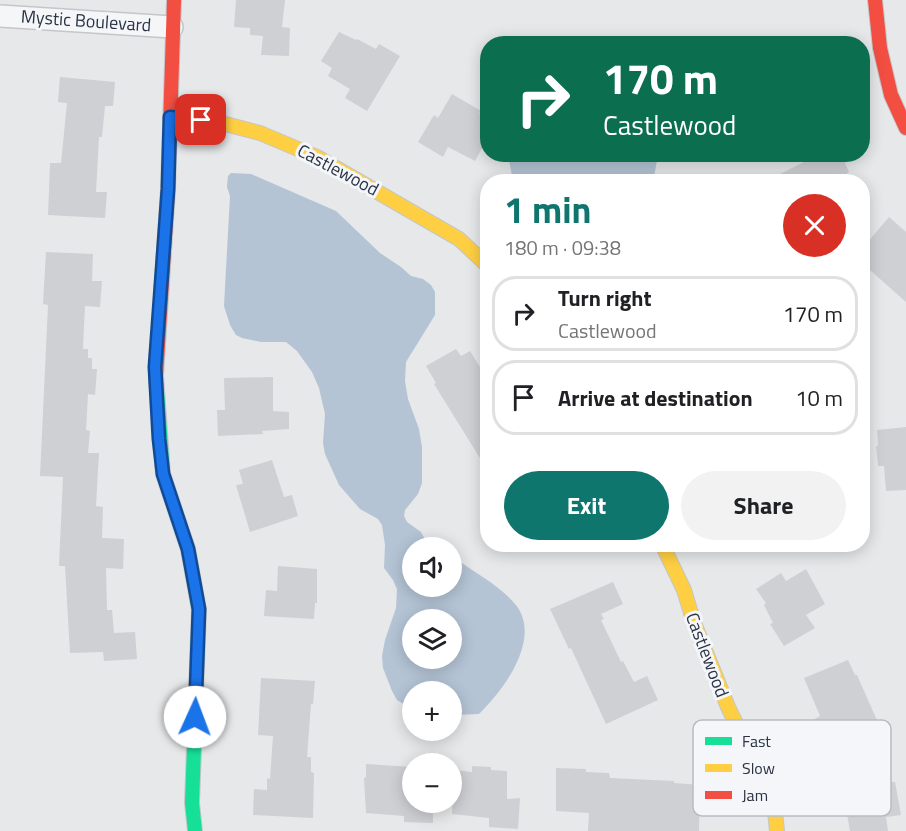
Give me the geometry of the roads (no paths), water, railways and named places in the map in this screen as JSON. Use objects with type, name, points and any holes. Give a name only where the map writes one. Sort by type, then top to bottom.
[{"type":"street","points":[[174,0],[168,189],[155,367],[163,474],[188,549],[199,609],[192,803],[195,831]]},
{"type":"street","points":[[875,0],[880,48],[891,95],[906,128]]},
{"type":"street","name":"Mystic Boulevard","points":[[0,16],[172,27]]},
{"type":"street","name":"Castlewood","points":[[170,117],[214,122],[260,133],[317,157],[459,239],[480,259]]},
{"type":"street","name":"Castlewood","points":[[666,552],[684,590],[694,624],[735,720]]},
{"type":"street","name":"Castlewood","points":[[775,816],[777,831]]},
{"type":"water","points":[[509,162],[657,162],[654,174],[512,174]]},
{"type":"water","points":[[231,173],[251,174],[336,211],[380,253],[411,276],[423,279],[431,285],[435,292],[435,315],[406,362],[405,381],[408,399],[419,429],[422,447],[422,483],[418,494],[405,510],[404,516],[407,522],[421,532],[424,537],[402,537],[402,597],[462,597],[462,563],[515,604],[523,617],[525,632],[523,647],[509,677],[479,714],[462,715],[462,681],[402,681],[402,703],[397,700],[392,691],[383,668],[382,656],[396,608],[397,589],[384,568],[385,545],[382,525],[378,519],[360,509],[339,485],[325,454],[323,443],[325,414],[319,388],[312,372],[297,351],[286,342],[261,342],[242,338],[236,335],[230,325],[224,306],[230,196],[227,187],[228,176]]}]
